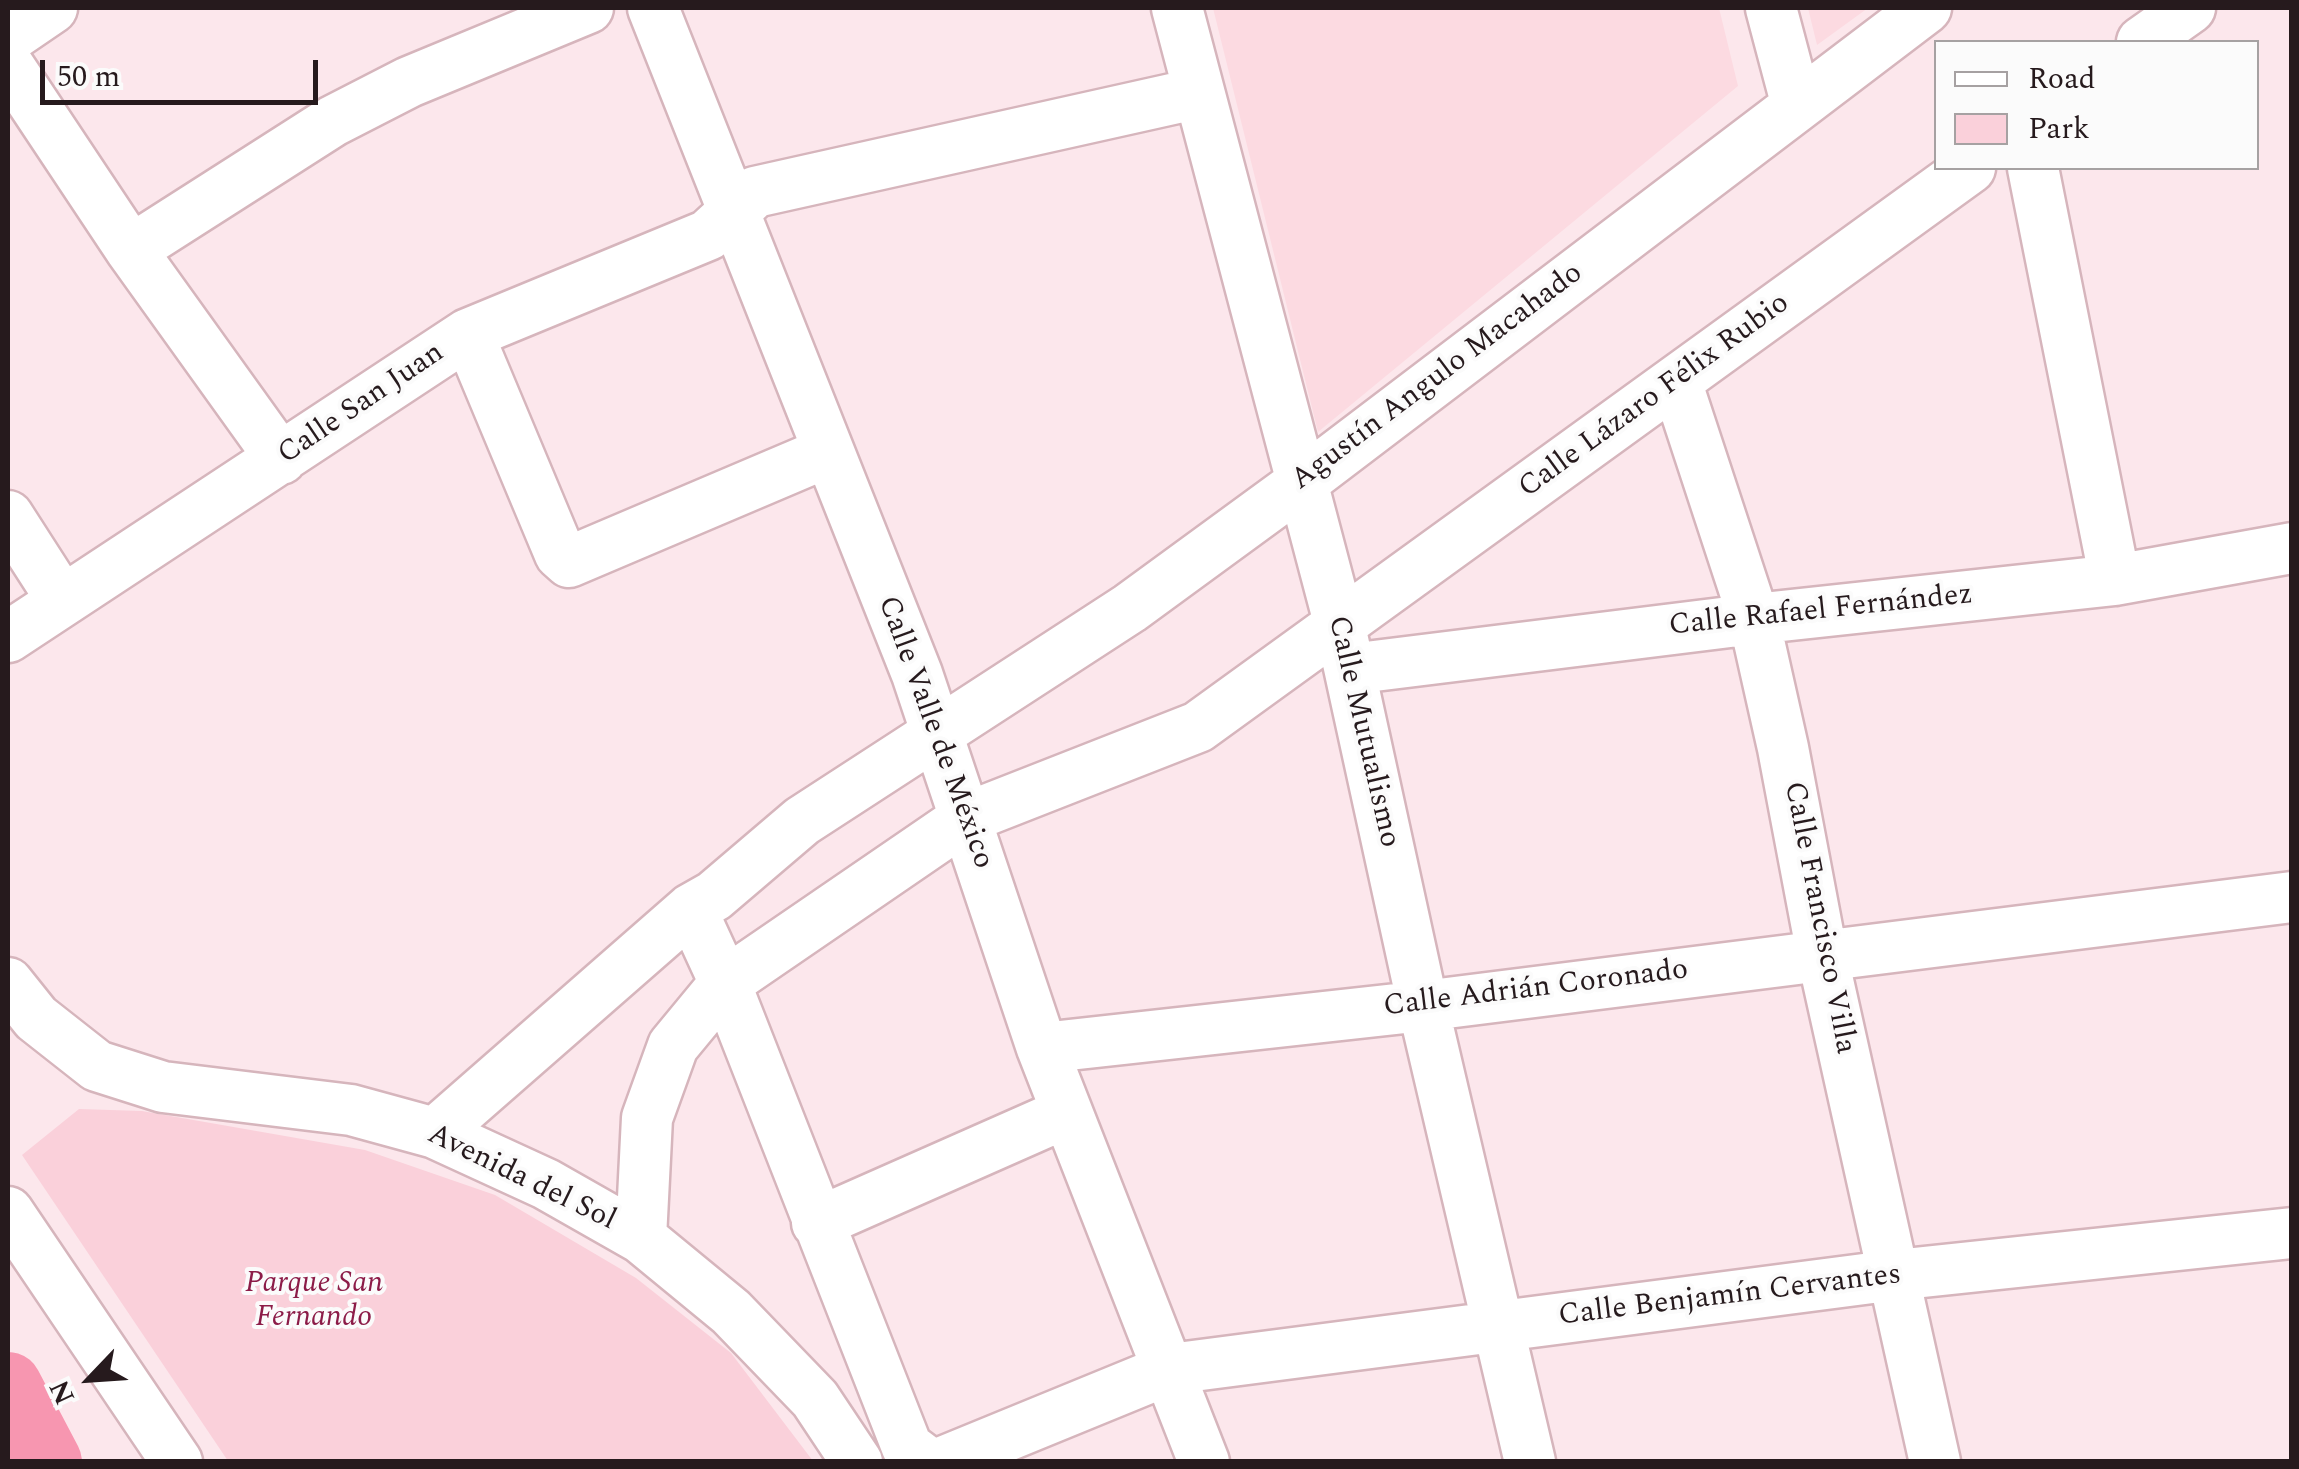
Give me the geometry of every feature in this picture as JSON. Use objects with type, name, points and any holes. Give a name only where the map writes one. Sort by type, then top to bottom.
[{"type":"street","points":[[8,38],[52,8]]},
{"type":"street","points":[[132,250],[333,121],[410,82],[588,8]]},
{"type":"street","name":"Calle Valle de México","points":[[653,8],[938,730],[1042,1048],[1204,1462]]},
{"type":"street","name":"Calle Mutualismo","points":[[1177,8],[1345,648],[1422,1006],[1530,1462]]},
{"type":"street","points":[[1771,8],[1797,106]]},
{"type":"street","name":"Agustín Angulo Macahado","points":[[435,1133],[691,909],[714,896],[802,821],[1130,608],[1926,8]]},
{"type":"street","points":[[2145,40],[2190,8]]},
{"type":"street","points":[[8,66],[132,250],[281,459]]},
{"type":"street","name":"Calle San Juan","points":[[8,637],[468,334],[708,235],[754,192],[1199,93]]},
{"type":"street","name":"Calle Lázaro Félix Rubio","points":[[641,1238],[647,1118],[674,1046],[725,982],[966,818],[1198,728],[1305,647],[1345,648],[1676,381],[1967,170]]},
{"type":"street","points":[[2034,170],[2115,580]]},
{"type":"street","points":[[468,334],[560,554],[569,562],[828,452]]},
{"type":"street","name":"Calle Francisco Villa","points":[[1676,381],[1754,618],[1822,954],[1935,1462]]},
{"type":"street","points":[[8,516],[62,600]]},
{"type":"street","name":"Calle Rafael Fernández","points":[[1345,648],[1754,618],[2115,580],[2292,548]]},
{"type":"street","name":"Calle Adrián Coronado","points":[[1042,1048],[1422,1006],[2292,897]]},
{"type":"street","points":[[691,909],[725,982],[907,1447],[928,1462]]},
{"type":"street","name":"Avenida del Sol","points":[[8,982],[36,1018],[97,1066],[163,1087],[352,1110],[435,1133],[546,1184],[641,1238],[732,1312],[814,1398],[857,1462]]},
{"type":"street","points":[[817,1223],[1066,1113]]},
{"type":"street","points":[[8,1212],[176,1462]]},
{"type":"street","name":"Calle Benjamín Cervantes","points":[[943,1462],[1170,1369],[1894,1275],[2292,1233]]},
{"type":"shaded area","points":[[1213,8],[1719,8],[1738,86],[1318,432]]},
{"type":"shaded area","points":[[1808,8],[1868,8],[1817,45]]},
{"type":"green space","name":"Parque San Fernando","points":[[79,1109],[142,1111],[365,1150],[495,1195],[636,1278],[731,1353],[813,1461],[228,1461],[22,1155]]},
{"type":"waterway","points":[[8,1386],[48,1462]]}]
